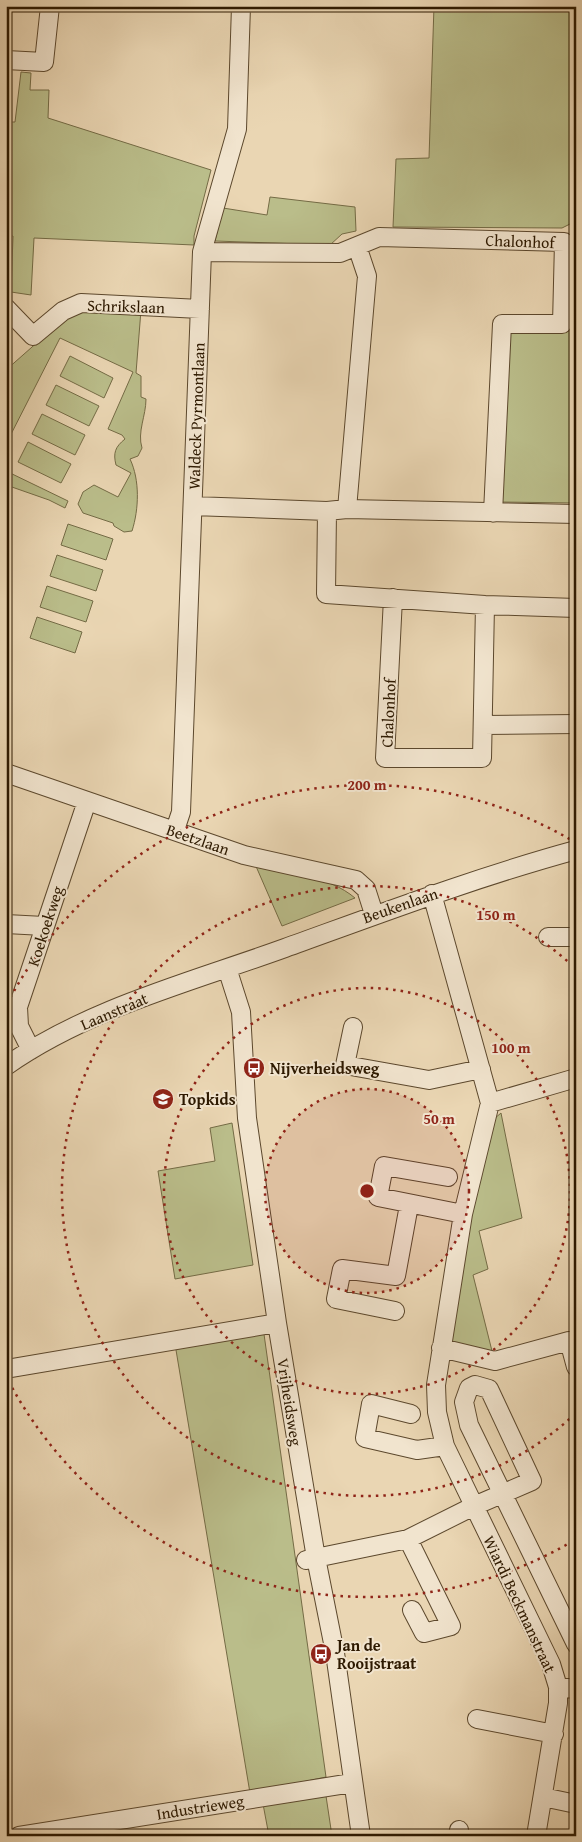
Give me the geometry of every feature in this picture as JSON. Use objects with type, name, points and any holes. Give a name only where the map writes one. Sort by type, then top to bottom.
[{"type":"street","points":[[6,60],[44,62],[50,6]]},
{"type":"street","name":"Waldeck Pyrmontlaan","points":[[175,830],[181,812],[202,252],[237,129],[241,6]]},
{"type":"street","name":"Chalonhof","points":[[202,252],[340,253],[379,237],[564,242],[562,324],[502,324],[493,513]]},
{"type":"street","points":[[347,509],[367,276],[357,246]]},
{"type":"street","name":"Schrikslaan","points":[[6,308],[33,336],[63,310],[81,303],[200,309]]},
{"type":"street","points":[[193,506],[327,511],[347,509],[576,514]]},
{"type":"street","points":[[327,511],[326,594],[485,605],[576,608]]},
{"type":"street","name":"Chalonhof","points":[[393,598],[385,758],[482,758],[485,605]]},
{"type":"street","points":[[483,725],[576,724]]},
{"type":"street","name":"Beetzlaan","points":[[6,773],[244,855],[356,880],[366,889],[374,914]]},
{"type":"street","name":"Koekoekweg","points":[[31,1050],[19,1026],[18,1007],[87,801]]},
{"type":"street","name":"Beukenlaan","points":[[227,968],[432,894],[576,850]]},
{"type":"street","name":"Wiardi Beckmanstraat","points":[[432,894],[490,1103],[463,1214],[441,1348],[436,1385],[436,1412],[445,1446],[551,1664],[558,1687],[554,1734],[536,1836]]},
{"type":"street","points":[[6,924],[44,926]]},
{"type":"street","points":[[548,937],[576,938]]},
{"type":"street","name":"Laanstraat","points":[[6,1066],[31,1050],[115,1008],[227,968]]},
{"type":"street","name":"Vrijheidsweg","points":[[227,968],[241,1012],[247,1118],[311,1559],[335,1653],[361,1836]]},
{"type":"street","points":[[353,1027],[345,1065],[429,1080],[481,1068]]},
{"type":"street","points":[[490,1103],[576,1078]]},
{"type":"street","points":[[448,1177],[384,1166],[378,1197],[410,1205],[463,1214]]},
{"type":"street","points":[[395,1311],[336,1299],[342,1269],[396,1276],[410,1205]]},
{"type":"street","points":[[6,1368],[277,1323]]},
{"type":"street","points":[[441,1348],[495,1361],[569,1341],[576,1367]]},
{"type":"street","name":"Wiardi Beckmanstraat","points":[[474,1506],[503,1493],[532,1481],[489,1389],[475,1385],[469,1388],[464,1402],[469,1425],[503,1493],[576,1644]]},
{"type":"street","points":[[411,1414],[371,1404],[365,1438],[418,1450],[445,1446]]},
{"type":"street","points":[[311,1559],[408,1539],[474,1506]]},
{"type":"street","points":[[408,1539],[451,1626],[424,1633],[412,1610]]},
{"type":"street","points":[[558,1687],[576,1689]]},
{"type":"street","points":[[477,1719],[554,1734]]},
{"type":"street","name":"Industrieweg","points":[[19,1836],[352,1783]]},
{"type":"street","points":[[543,1798],[576,1804]]},
{"type":"green space","points":[[434,6],[576,6],[576,221],[562,228],[393,227],[396,159],[429,158]]},
{"type":"green space","points":[[21,72],[31,73],[30,90],[49,90],[48,118],[211,170],[194,236],[194,245],[34,238],[31,295],[11,292],[13,236],[6,236],[6,122],[15,122]]},
{"type":"green space","points":[[270,197],[355,207],[356,231],[342,234],[330,245],[215,241],[223,208],[267,215]]},
{"type":"green space","points":[[576,239],[576,503],[499,502],[508,330],[565,331],[570,243]]},
{"type":"green space","points":[[86,309],[141,310],[136,373],[141,376],[141,397],[146,399],[146,405],[141,430],[142,448],[138,456],[130,459],[137,485],[136,513],[132,531],[124,532],[114,526],[113,523],[83,513],[78,504],[83,492],[94,485],[118,497],[131,473],[116,465],[115,461],[116,450],[125,439],[122,435],[108,429],[133,372],[60,338],[6,444],[6,370],[66,317]]},
{"type":"green space","points":[[70,356],[113,378],[104,398],[60,376]]},
{"type":"green space","points":[[56,385],[99,406],[89,426],[46,405]]},
{"type":"green space","points":[[42,414],[85,435],[75,455],[32,434]]},
{"type":"green space","points":[[28,442],[71,464],[61,483],[18,462]]},
{"type":"green space","points":[[6,471],[68,501],[65,508],[49,500],[9,486],[6,494]]},
{"type":"green space","points":[[68,524],[113,539],[106,560],[61,545]]},
{"type":"green space","points":[[57,555],[103,570],[96,591],[50,576]]},
{"type":"green space","points":[[47,586],[93,601],[86,622],[40,607]]},
{"type":"green space","points":[[37,617],[82,632],[75,653],[30,638]]},
{"type":"green space","points":[[255,864],[321,880],[345,891],[355,898],[282,926]]},
{"type":"green space","points":[[501,1113],[522,1218],[479,1231],[488,1269],[473,1275],[492,1351],[487,1352],[445,1341],[488,1124]]},
{"type":"green space","points":[[232,1123],[253,1265],[175,1279],[158,1171],[215,1161],[210,1128]]},
{"type":"green space","points":[[263,1327],[326,1777],[250,1793],[175,1344]]},
{"type":"green space","points":[[326,1796],[332,1836],[269,1836],[263,1804]]},
{"type":"place","name":"Nijverheidsweg","points":[[254,1068]]},
{"type":"place","name":"Topkids","points":[[163,1099]]},
{"type":"place","name":"Jan de Rooijstraat","points":[[321,1654]]}]
